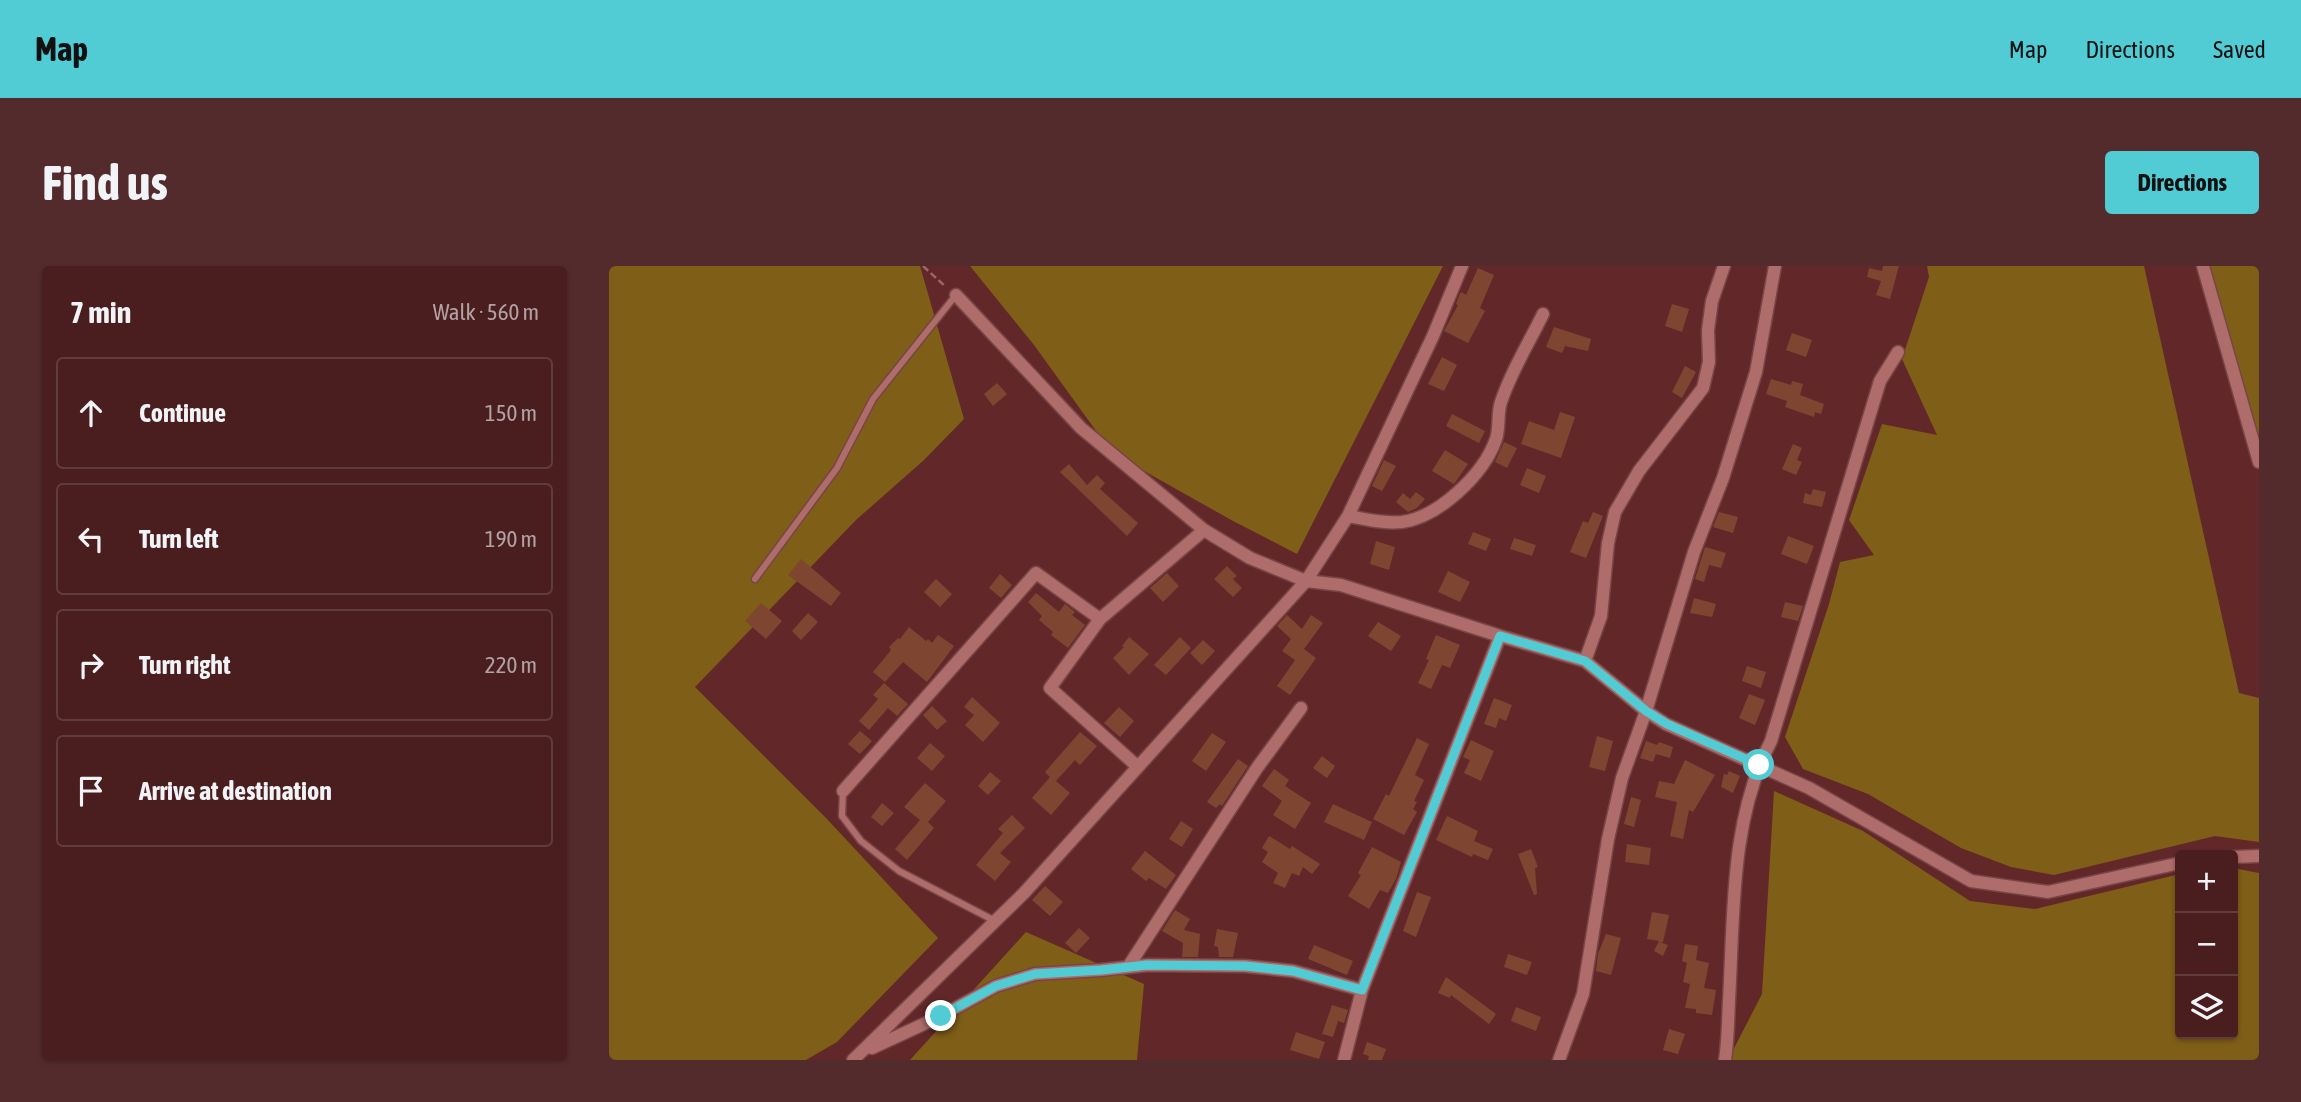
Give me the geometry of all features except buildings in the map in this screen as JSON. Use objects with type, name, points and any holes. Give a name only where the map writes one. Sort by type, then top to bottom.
[{"type":"street","points":[[858,1056],[997,922],[1306,581],[1348,516],[1433,336],[1462,266]]},
{"type":"street","points":[[1585,661],[1601,616],[1608,543],[1615,512],[1639,471],[1703,388],[1709,362],[1708,330],[1712,301],[1724,266]]},
{"type":"street","points":[[1559,1060],[1583,994],[1608,839],[1622,778],[1646,711],[1694,552],[1723,478],[1756,372],[1775,266]]},
{"type":"street","points":[[2203,266],[2259,462]]},
{"type":"street","points":[[956,295],[1081,428],[1204,530],[1250,558],[1306,581],[1341,585],[1585,661],[1646,711],[1667,724],[1809,788],[1971,881],[2048,892],[2175,864]]},
{"type":"street","points":[[1348,516],[1374,521],[1403,522],[1441,506],[1464,487],[1485,461],[1496,438],[1499,406],[1504,392],[1543,314]]},
{"type":"street","points":[[1725,1060],[1736,888],[1746,804],[1759,765],[1771,741],[1879,381],[1898,352]]},
{"type":"street","points":[[1138,767],[1051,688],[1100,619],[1204,530]]},
{"type":"street","points":[[843,791],[1036,573],[1100,619]]},
{"type":"street","points":[[1344,1060],[1362,990],[1500,636]]},
{"type":"street","points":[[1128,967],[1257,768],[1301,708]]},
{"type":"street","points":[[2238,857],[2259,856]]},
{"type":"street","points":[[858,1056],[996,986],[1035,974],[1147,965],[1245,966],[1293,971],[1362,990]]},
{"type":"lane","points":[[755,579],[837,468],[873,399],[956,295]]},
{"type":"lane","points":[[843,791],[842,816],[861,841],[899,871],[997,922]]},
{"type":"path","points":[[923,266],[956,295]]},
{"type":"shaded area","points":[[609,266],[920,266],[964,419],[924,460],[856,520],[695,687],[826,818],[938,938],[837,1042],[806,1060],[609,1060]]},
{"type":"shaded area","points":[[970,266],[1443,266],[1297,554],[1112,453],[1034,345]]},
{"type":"shaded area","points":[[1927,266],[2144,266],[2239,693],[2259,698],[2259,842],[2215,836],[2054,875],[2011,867],[1961,848],[1868,794],[1803,769],[1785,737],[1840,562],[1874,555],[1849,520],[1882,424],[1937,435],[1902,359],[1929,277]]},
{"type":"shaded area","points":[[2210,266],[2259,266],[2259,438]]},
{"type":"shaded area","points":[[1774,791],[1863,831],[1970,901],[2035,909],[2175,875],[2175,1039],[2238,1039],[2238,869],[2259,873],[2259,1060],[1728,1060],[1762,994]]},
{"type":"shaded area","points":[[1026,932],[1144,984],[1137,1060],[910,1060]]},
{"type":"route","points":[[941,1016],[996,986],[1035,974],[1147,965],[1245,966],[1293,971],[1362,990],[1500,636],[1585,661],[1646,711],[1667,724],[1759,765]]}]
